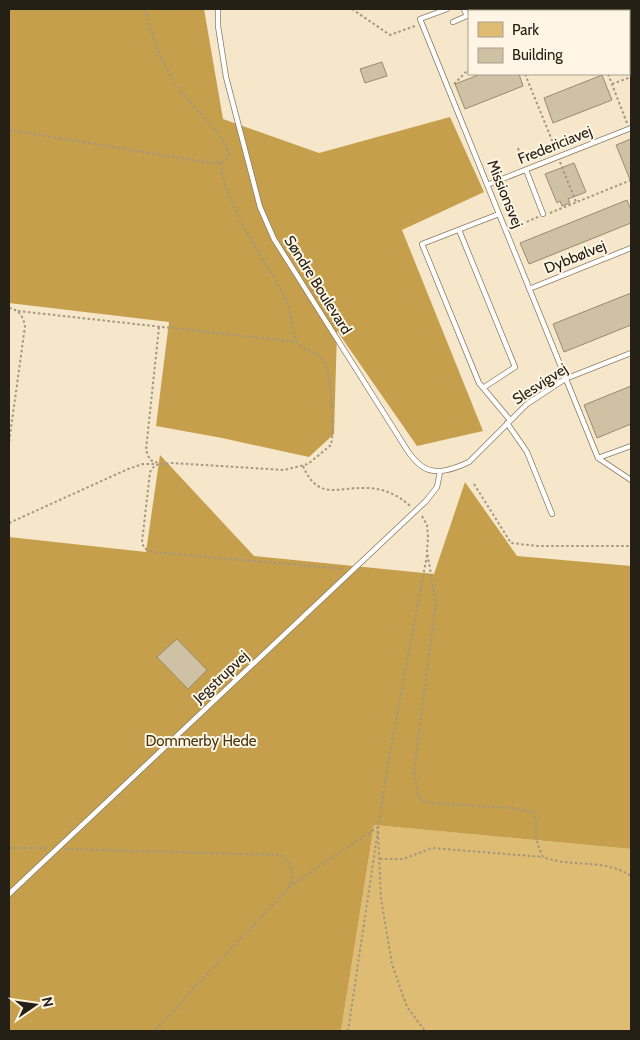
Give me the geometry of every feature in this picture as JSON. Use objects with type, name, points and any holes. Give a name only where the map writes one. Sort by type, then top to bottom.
[{"type":"lane","name":"Søndre Boulevard","points":[[218,9],[218,26],[226,77],[260,207],[274,239],[409,453],[424,468],[440,472]]},
{"type":"lane","points":[[421,21],[447,9]]},
{"type":"lane","points":[[453,22],[468,16],[464,9]]},
{"type":"lane","name":"Missionsvej","points":[[421,21],[598,458]]},
{"type":"lane","name":"Fredericiavej","points":[[487,185],[630,128]]},
{"type":"lane","points":[[526,170],[543,214]]},
{"type":"lane","points":[[499,214],[422,244],[479,383],[509,422],[527,452],[552,514]]},
{"type":"lane","points":[[459,230],[515,368],[483,388]]},
{"type":"lane","name":"Dybbølvej","points":[[529,289],[631,248]]},
{"type":"lane","name":"Slesvigvej","points":[[440,472],[457,468],[469,462],[527,404],[565,379],[631,353]]},
{"type":"lane","points":[[598,458],[631,446]]},
{"type":"lane","points":[[598,458],[631,480]]},
{"type":"lane","name":"Jegstrupvej","points":[[9,894],[416,510],[437,487],[440,472]]},
{"type":"path","points":[[9,130],[212,163],[224,161],[229,155],[226,144],[168,72],[151,35],[145,9]]},
{"type":"path","points":[[352,9],[390,35],[421,21]]},
{"type":"path","points":[[448,87],[453,85],[468,70]]},
{"type":"path","points":[[525,75],[576,202]]},
{"type":"path","points":[[608,75],[630,128]]},
{"type":"path","points":[[612,84],[631,77]]},
{"type":"path","points":[[518,148],[526,170]]},
{"type":"path","points":[[9,523],[143,464],[284,470],[303,466],[315,459],[331,444],[330,394],[326,366],[322,358],[301,346],[298,342],[290,307],[236,212],[223,179],[220,163]]},
{"type":"path","points":[[506,230],[631,180]]},
{"type":"path","points":[[9,308],[18,311],[298,342]]},
{"type":"path","points":[[9,443],[24,335],[24,320],[18,311]]},
{"type":"path","points":[[159,327],[148,416],[146,450],[150,460],[160,464]]},
{"type":"path","points":[[160,464],[155,466],[150,472],[142,542],[148,550],[152,552],[354,570]]},
{"type":"path","points":[[303,466],[312,480],[324,490],[367,488],[380,489],[395,495],[416,510],[427,525],[428,537],[427,552],[388,762],[348,1031]]},
{"type":"path","points":[[474,484],[510,543],[538,546],[631,546]]},
{"type":"path","points":[[427,552],[436,602],[414,771],[418,794],[423,801],[431,803],[513,808],[532,812],[535,816],[538,845],[543,857]]},
{"type":"path","points":[[378,827],[381,899],[392,964],[407,1007],[425,1031]]},
{"type":"path","points":[[154,1031],[289,888],[378,827]]},
{"type":"path","points":[[9,848],[282,855],[292,866],[293,876],[289,888]]},
{"type":"path","points":[[379,859],[403,859],[432,848],[543,857],[551,860],[619,869],[631,876]]},
{"type":"green space","points":[[9,9],[204,9],[223,119],[319,153],[450,117],[484,192],[402,230],[483,431],[417,446],[337,331],[334,434],[309,457],[156,426],[169,322],[9,303]]},
{"type":"green space","name":"Dommerby Hede","points":[[160,455],[254,556],[434,574],[465,482],[517,556],[631,566],[631,849],[374,825],[341,1031],[9,1031],[9,537],[146,552]]},
{"type":"green space","points":[[374,825],[631,849],[631,1031],[341,1031]]},
{"type":"building","points":[[382,62],[387,76],[365,83],[360,69]]},
{"type":"building","points":[[478,75],[519,75],[523,86],[465,109],[455,84]]},
{"type":"building","points":[[602,75],[612,100],[553,123],[544,98]]},
{"type":"building","points":[[631,139],[631,182],[616,145]]},
{"type":"building","points":[[574,163],[586,192],[568,199],[570,203],[562,206],[560,201],[557,203],[545,174]]},
{"type":"building","points":[[627,200],[631,210],[631,223],[529,264],[520,243]]},
{"type":"building","points":[[631,293],[631,325],[564,352],[553,324]]},
{"type":"building","points":[[631,386],[631,424],[597,438],[584,405]]},
{"type":"building","points":[[177,639],[207,670],[188,689],[157,657]]}]
